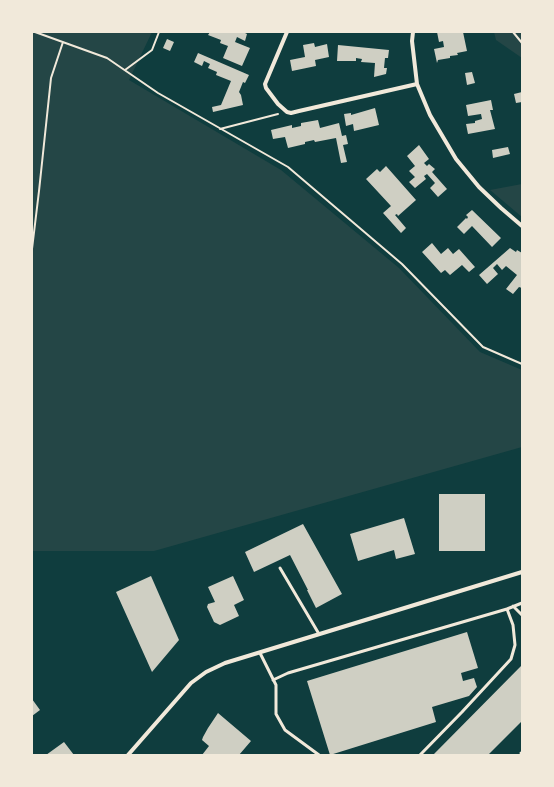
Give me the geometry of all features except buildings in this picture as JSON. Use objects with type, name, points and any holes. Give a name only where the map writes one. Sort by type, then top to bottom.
[{"type":"street","points":[[288,32],[265,84],[266,88],[274,99],[287,112],[299,111],[417,84]]},
{"type":"street","points":[[413,32],[412,41],[417,84],[430,115],[456,159],[479,187],[522,226]]},
{"type":"street","points":[[128,755],[191,683],[206,672],[224,663],[522,572]]},
{"type":"lane","points":[[280,568],[319,634]]},
{"type":"lane","points":[[273,680],[288,674],[507,609],[522,603]]},
{"type":"lane","points":[[514,606],[522,615]]},
{"type":"lane","points":[[420,755],[511,659],[515,645],[513,625],[507,609]]},
{"type":"lane","points":[[260,653],[276,685],[276,714],[285,730],[319,755]]},
{"type":"path","points":[[35,32],[107,58],[158,93],[288,167],[402,264],[483,347],[522,364]]},
{"type":"path","points":[[125,70],[152,50],[159,32]]},
{"type":"path","points":[[514,32],[522,43]]},
{"type":"path","points":[[32,249],[40,191],[51,78],[64,42]]},
{"type":"path","points":[[220,128],[287,112]]},
{"type":"shaded area","points":[[32,32],[152,32],[129,80],[281,170],[399,268],[480,352],[522,370],[522,447],[154,551],[32,551]]},
{"type":"shaded area","points":[[494,32],[522,32],[522,58],[496,40]]},
{"type":"shaded area","points":[[522,184],[522,217],[490,190]]}]
